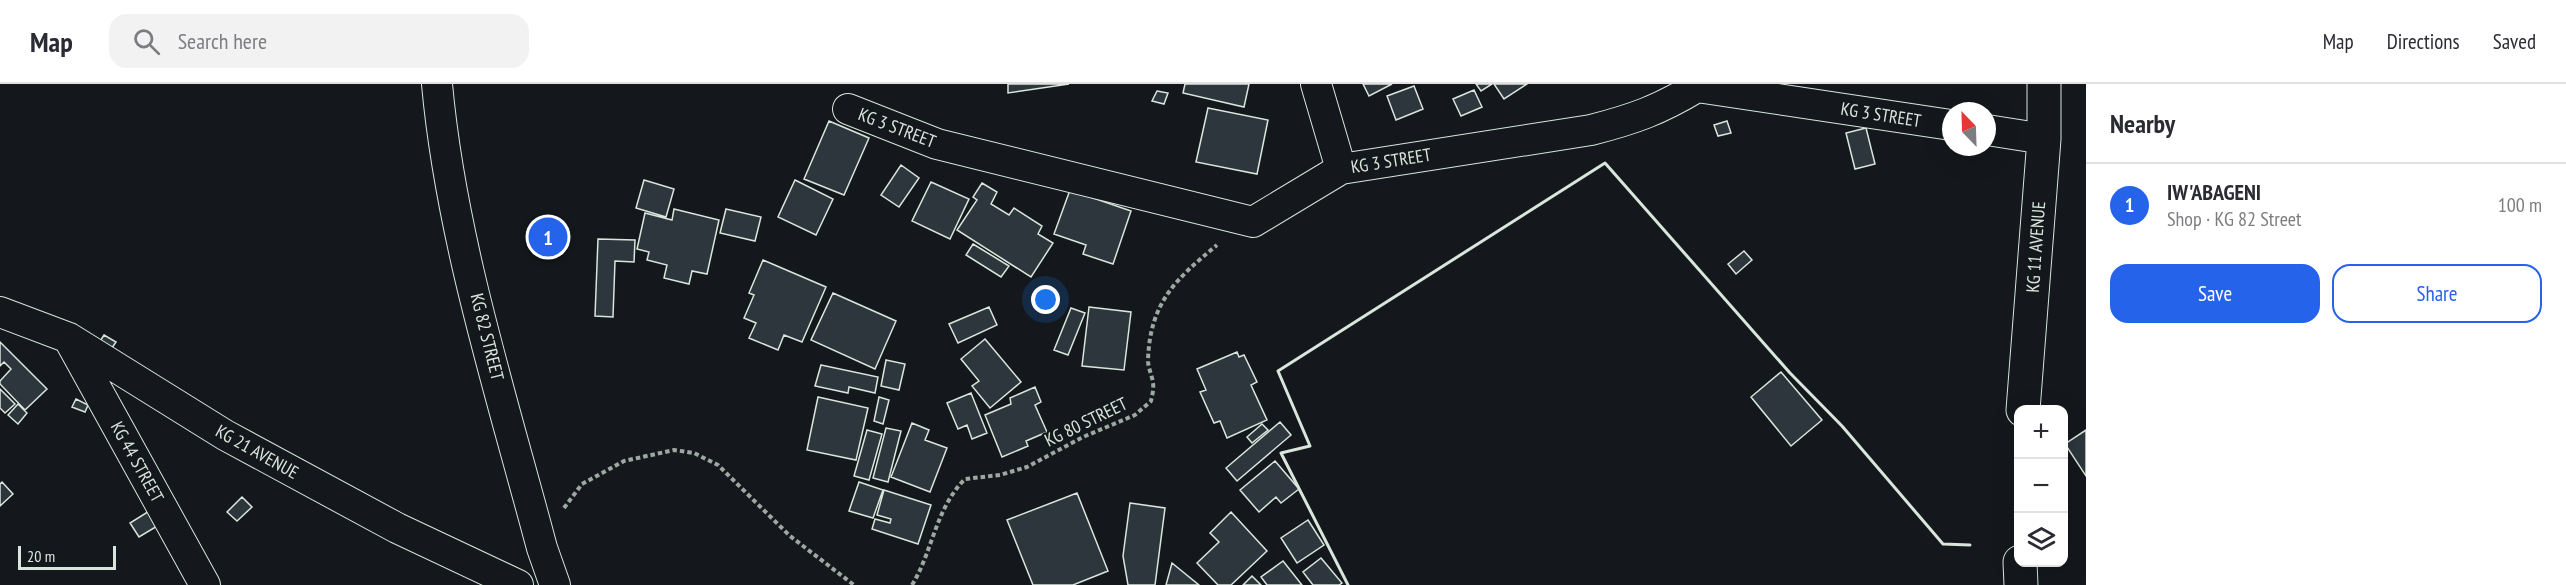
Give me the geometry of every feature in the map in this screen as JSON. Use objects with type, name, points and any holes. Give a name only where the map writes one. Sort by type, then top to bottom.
[{"type":"main road","name":"KG 11 AVENUE","points":[[2023,405],[2044,139],[2044,84]]},
{"type":"main road","points":[[2020,567],[2021,585]]},
{"type":"street","name":"KG 82 STREET","points":[[437,84],[453,198],[478,305],[542,548],[555,585]]},
{"type":"street","points":[[1317,84],[1341,169]]},
{"type":"street","name":"KG 3 STREET","points":[[848,109],[937,144],[1253,222],[1341,169],[1591,130],[1624,122],[1662,108],[1696,85],[1942,124]]},
{"type":"street","points":[[1996,131],[2044,139]]},
{"type":"street","name":"KG 21 AVENUE","points":[[0,312],[69,338],[225,435],[397,528],[518,585]]},
{"type":"street","name":"KG 44 STREET","points":[[69,338],[205,585]]},
{"type":"path","name":"KG 80 STREET","points":[[912,585],[921,571],[940,515],[965,479],[1000,475],[1027,467],[1083,437],[1135,415],[1151,401],[1153,384],[1148,362],[1153,331],[1163,299],[1182,274],[1217,245],[1253,222]]},
{"type":"path","points":[[542,548],[558,515],[582,484],[624,461],[674,450],[693,453],[718,465],[790,536],[854,585]]},
{"type":"building","points":[[1008,84],[1069,84],[1008,93]]},
{"type":"building","points":[[1185,84],[1249,84],[1244,107],[1183,93]]},
{"type":"building","points":[[1363,84],[1392,84],[1369,96]]},
{"type":"building","points":[[1476,84],[1492,84],[1481,91]]},
{"type":"building","points":[[1494,84],[1527,84],[1504,99]]},
{"type":"building","points":[[1414,86],[1423,109],[1396,120],[1387,96]]},
{"type":"building","points":[[1474,90],[1482,107],[1461,116],[1453,99]]},
{"type":"building","points":[[1157,91],[1168,93],[1164,104],[1152,101]]},
{"type":"building","points":[[1208,108],[1268,120],[1257,174],[1196,162]]},
{"type":"building","points":[[829,121],[869,138],[844,195],[804,179]]},
{"type":"building","points":[[1727,121],[1731,133],[1718,136],[1714,125]]},
{"type":"building","points":[[1866,128],[1875,164],[1855,169],[1846,133]]},
{"type":"building","points":[[901,165],[919,178],[899,207],[881,195]]},
{"type":"building","points":[[644,180],[674,189],[666,217],[636,208]]},
{"type":"building","points":[[795,180],[833,199],[816,235],[778,217]]},
{"type":"building","points":[[931,182],[969,199],[950,239],[912,221]]},
{"type":"building","points":[[982,183],[997,192],[991,204],[1009,215],[1014,208],[1042,226],[1038,234],[1053,243],[1031,277],[957,230],[977,200],[973,197]]},
{"type":"building","points":[[1070,190],[1131,211],[1113,264],[1083,254],[1086,245],[1054,234]]},
{"type":"building","points":[[674,209],[719,220],[707,274],[692,271],[689,284],[664,278],[667,265],[647,260],[649,252],[637,249],[645,213],[672,220]]},
{"type":"building","points":[[726,209],[761,217],[755,241],[720,233]]},
{"type":"building","points":[[598,239],[635,240],[634,262],[615,261],[613,317],[595,316]]},
{"type":"building","points":[[973,244],[1009,266],[1001,277],[966,255]]},
{"type":"building","points":[[1744,251],[1752,260],[1736,274],[1728,264]]},
{"type":"building","points":[[763,260],[826,287],[802,342],[784,335],[778,350],[749,338],[756,323],[744,318],[754,295],[749,293]]},
{"type":"building","points":[[833,293],[896,321],[875,369],[811,340]]},
{"type":"building","points":[[989,307],[997,325],[958,343],[949,324]]},
{"type":"building","points":[[1089,307],[1131,312],[1124,370],[1082,366]]},
{"type":"building","points":[[1071,308],[1085,313],[1068,355],[1054,350]]},
{"type":"building","points":[[104,335],[116,342],[103,361],[92,354]]},
{"type":"building","points":[[985,339],[1021,382],[990,408],[972,386],[979,381],[961,359]]},
{"type":"building","points":[[0,342],[47,389],[25,410],[0,384],[11,369],[4,362],[0,366]]},
{"type":"building","points":[[1237,352],[1239,357],[1244,355],[1257,382],[1251,385],[1267,420],[1227,438],[1220,421],[1214,423],[1200,392],[1206,390],[1197,369]]},
{"type":"building","points":[[886,360],[905,364],[899,390],[881,386]]},
{"type":"building","points":[[821,365],[878,377],[875,393],[849,387],[848,393],[815,386]]},
{"type":"building","points":[[1781,372],[1822,420],[1791,446],[1751,397]]},
{"type":"building","points":[[1035,387],[1041,402],[1035,405],[1047,432],[1026,441],[1028,446],[1002,457],[985,415],[1011,404],[1010,398]]},
{"type":"building","points":[[0,389],[15,404],[5,413],[0,408]]},
{"type":"building","points":[[971,393],[987,433],[972,439],[967,425],[958,429],[947,403]]},
{"type":"building","points":[[818,397],[868,408],[856,460],[807,450]]},
{"type":"building","points":[[879,397],[889,400],[883,424],[874,421]]},
{"type":"building","points":[[76,399],[88,405],[85,412],[72,407]]},
{"type":"building","points":[[18,404],[27,413],[18,424],[8,415]]},
{"type":"building","points":[[1280,422],[1291,435],[1237,481],[1226,468]]},
{"type":"building","points":[[912,423],[929,430],[925,440],[947,448],[930,492],[891,477]]},
{"type":"building","points":[[1262,424],[1268,430],[1252,443],[1247,437]]},
{"type":"building","points":[[886,428],[901,431],[888,482],[873,478]]},
{"type":"building","points":[[867,430],[882,434],[869,480],[854,476]]},
{"type":"building","points":[[2086,430],[2086,476],[2068,449],[2068,442]]},
{"type":"building","points":[[1275,461],[1299,489],[1281,503],[1276,497],[1259,512],[1240,490]]},
{"type":"building","points":[[2,482],[13,494],[0,506],[0,484]]},
{"type":"building","points":[[859,482],[883,490],[873,518],[849,511]]},
{"type":"building","points":[[884,490],[931,505],[918,544],[872,529],[875,519],[890,523],[891,519],[877,515]]},
{"type":"building","points":[[1077,493],[1108,571],[1073,585],[1033,585],[1007,520]]},
{"type":"building","points":[[242,497],[252,507],[237,521],[227,512]]},
{"type":"building","points":[[1130,503],[1165,508],[1155,585],[1128,585],[1123,556]]},
{"type":"building","points":[[154,508],[164,522],[139,537],[130,523]]},
{"type":"building","points":[[1231,512],[1267,551],[1231,585],[1218,585],[1197,563],[1219,542],[1210,533]]},
{"type":"building","points":[[1308,520],[1324,545],[1297,563],[1281,538]]},
{"type":"building","points":[[1321,558],[1342,583],[1313,585],[1303,572]]},
{"type":"building","points":[[1283,561],[1302,585],[1267,585],[1261,577]]},
{"type":"building","points":[[1172,563],[1199,585],[1166,585]]},
{"type":"building","points":[[1252,576],[1261,585],[1243,585]]},
{"type":"wall","points":[[1348,585],[1281,453],[1310,446],[1278,371],[1605,163],[1790,373],[1842,426],[1943,544],[1970,545]]},
{"type":"place","name":"IW'ABAGENI","points":[[548,237]]}]
